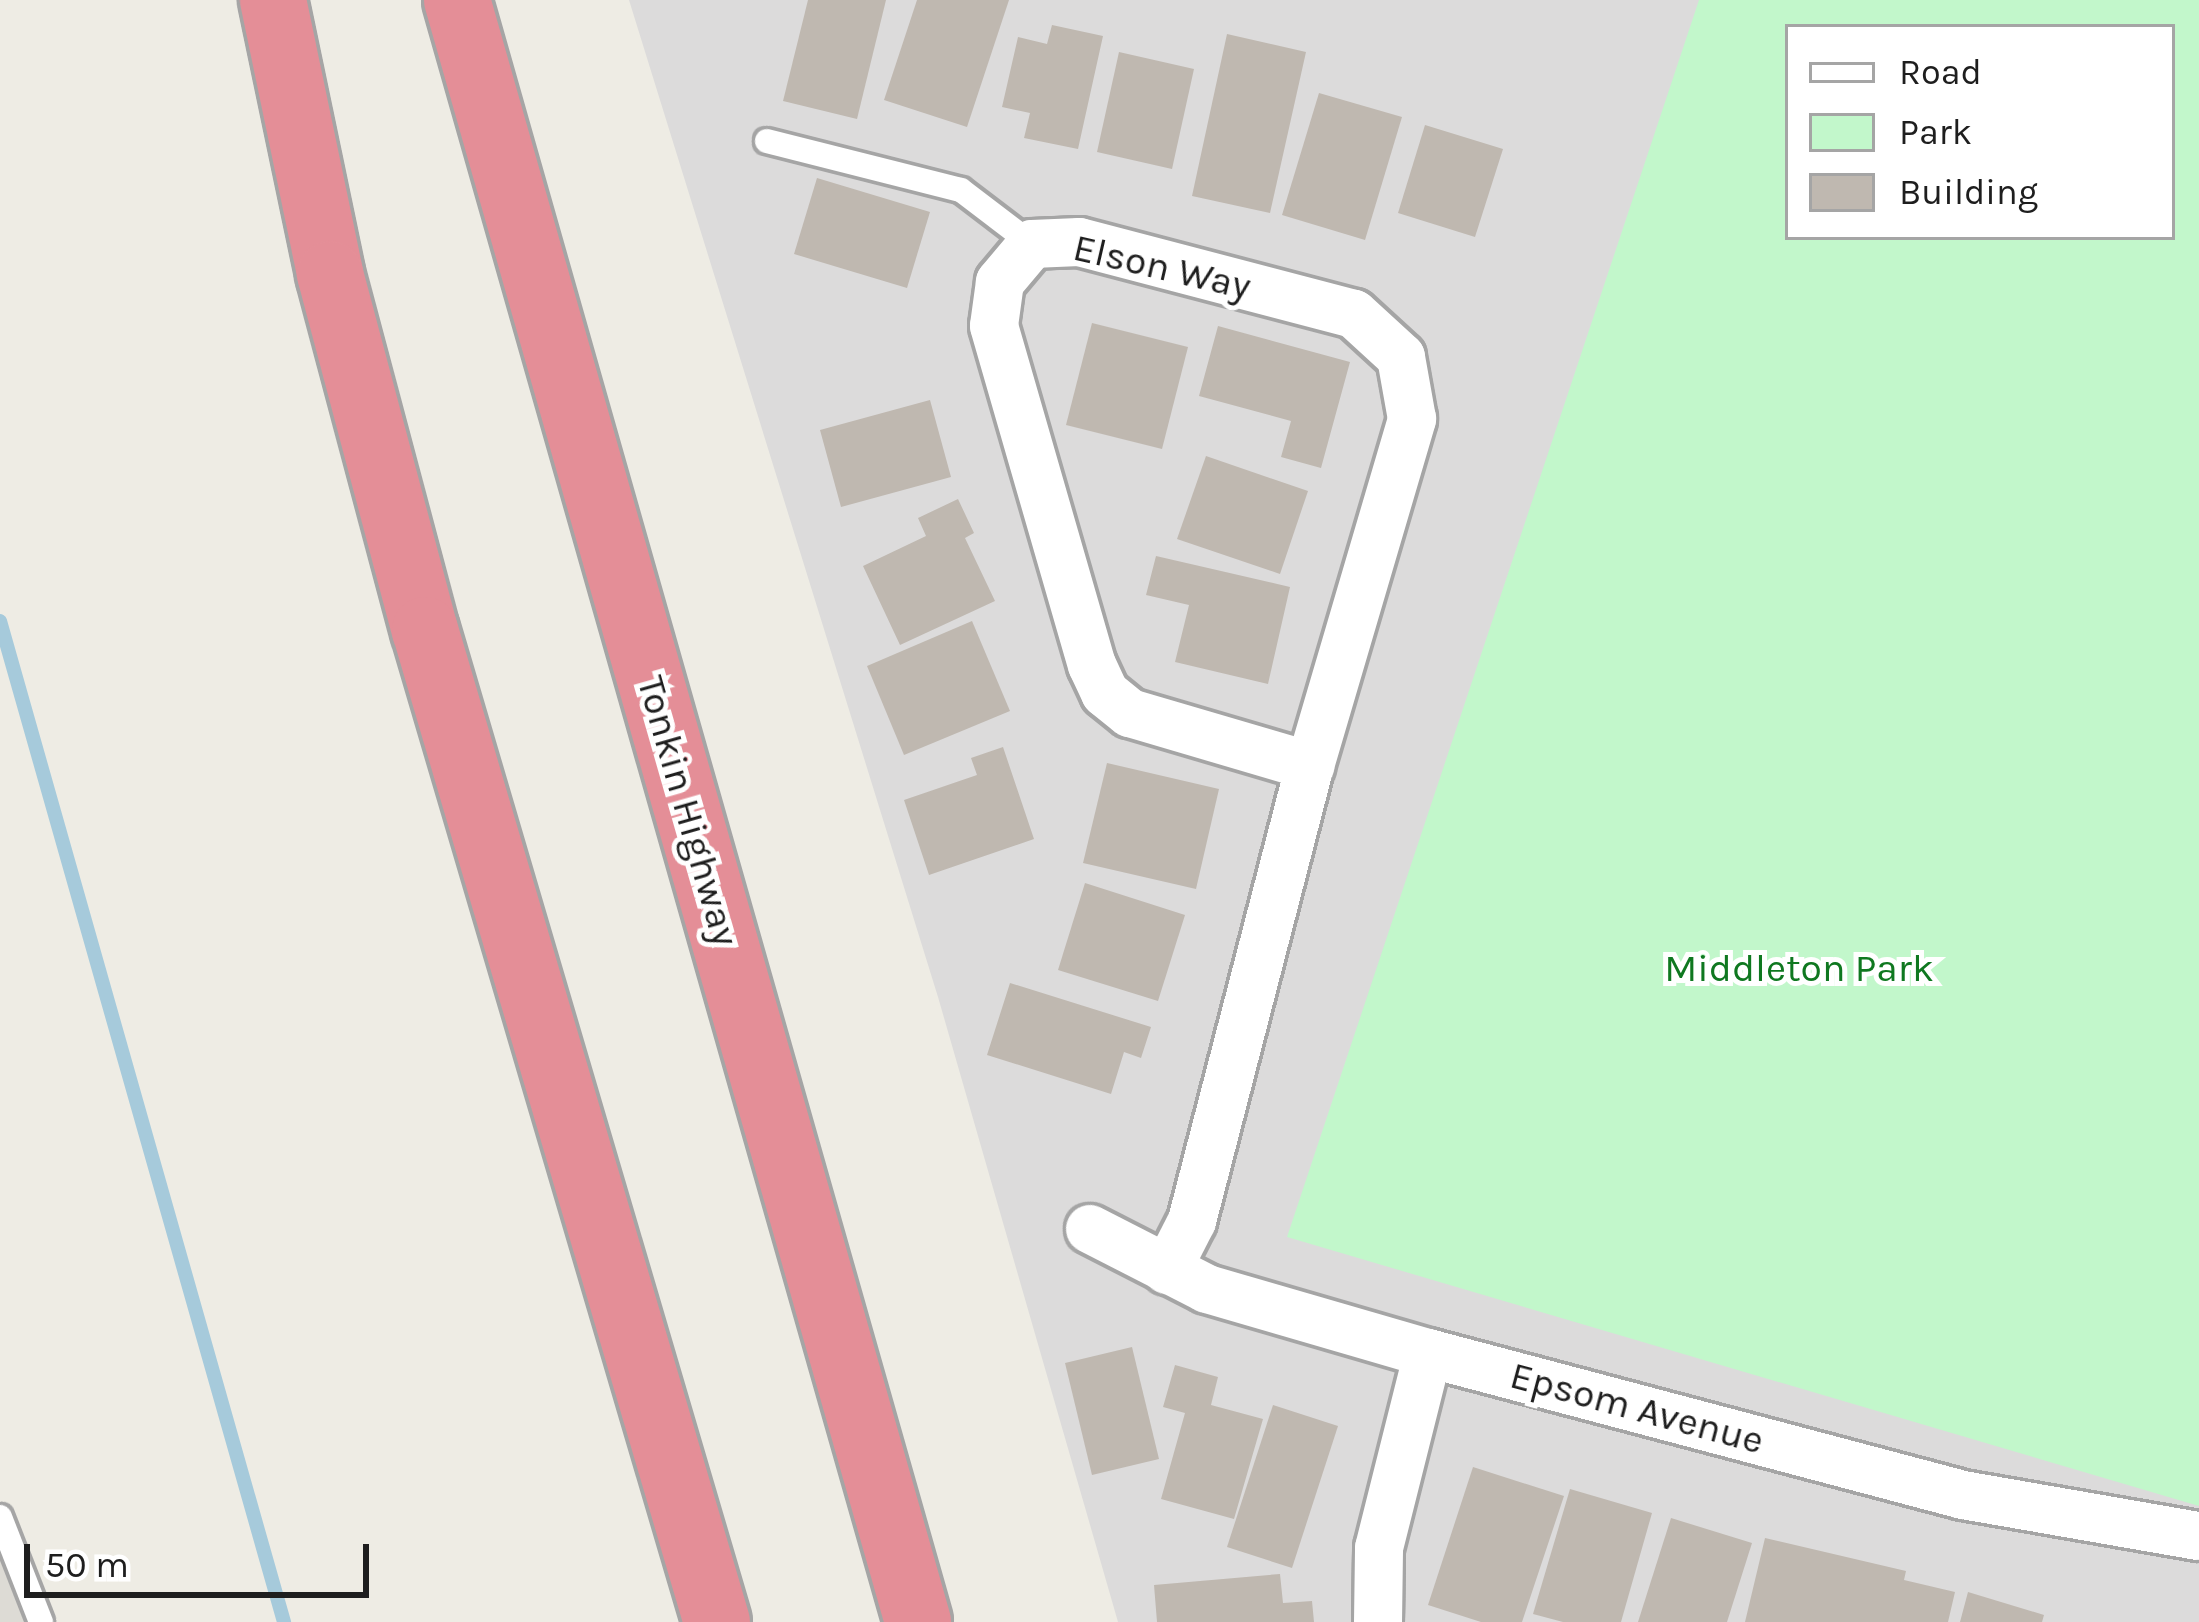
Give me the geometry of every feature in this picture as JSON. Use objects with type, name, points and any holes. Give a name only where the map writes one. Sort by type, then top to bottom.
[{"type":"highway","points":[[237,0],[330,274]]},
{"type":"highway","points":[[273,0],[330,274],[425,630],[718,1622]]},
{"type":"highway","name":"Tonkin Highway","points":[[457,0],[918,1622]]},
{"type":"street","name":"Elson Way","points":[[1167,1270],[1192,1221],[1310,766],[1412,419],[1401,357],[1354,314],[1079,242],[1032,244],[1000,282],[994,326],[1092,664],[1105,693],[1130,713],[1310,766]]},
{"type":"street","name":"Epsom Avenue","points":[[1090,1229],[1207,1289],[1428,1353],[1963,1495],[2199,1536]]},
{"type":"street","points":[[1378,1622],[1379,1548],[1428,1353]]},
{"type":"lane","points":[[767,141],[961,190],[1032,244]]},
{"type":"lane","points":[[0,1517],[40,1622]]},
{"type":"shaded area","points":[[629,0],[2199,0],[2199,1622],[1118,1622],[938,997]]},
{"type":"shaded area","points":[[0,1514],[40,1622],[0,1622]]},
{"type":"green space","name":"Middleton Park","points":[[1699,0],[2199,0],[2199,1506],[1287,1237]]},
{"type":"building","points":[[808,0],[886,0],[857,119],[783,101]]},
{"type":"building","points":[[917,0],[1009,0],[967,127],[884,100]]},
{"type":"building","points":[[1052,25],[1103,36],[1078,149],[1024,138],[1030,113],[1002,107],[1018,37],[1047,44]]},
{"type":"building","points":[[1227,34],[1306,52],[1270,213],[1192,196]]},
{"type":"building","points":[[1119,52],[1194,69],[1172,169],[1097,152]]},
{"type":"building","points":[[1319,93],[1402,117],[1365,240],[1282,215]]},
{"type":"building","points":[[1425,125],[1503,149],[1475,237],[1398,213]]},
{"type":"building","points":[[817,178],[930,212],[907,288],[794,254]]},
{"type":"building","points":[[1092,323],[1188,347],[1162,449],[1066,425]]},
{"type":"building","points":[[1218,326],[1350,362],[1321,468],[1281,457],[1291,421],[1199,396]]},
{"type":"building","points":[[930,400],[951,477],[841,507],[820,430]]},
{"type":"building","points":[[1206,456],[1308,491],[1280,574],[1177,539]]},
{"type":"building","points":[[958,499],[974,533],[965,538],[995,601],[900,645],[863,566],[926,536],[918,518]]},
{"type":"building","points":[[1156,556],[1290,587],[1268,684],[1175,662],[1189,605],[1146,595]]},
{"type":"building","points":[[972,621],[1010,711],[904,755],[867,666]]},
{"type":"building","points":[[1003,747],[1034,839],[929,875],[904,800],[977,775],[971,758]]},
{"type":"building","points":[[1107,763],[1219,789],[1196,889],[1083,863]]},
{"type":"building","points":[[1085,883],[1185,915],[1158,1001],[1058,970]]},
{"type":"building","points":[[1010,983],[1151,1027],[1141,1058],[1124,1052],[1111,1094],[987,1055]]},
{"type":"building","points":[[1132,1347],[1159,1459],[1092,1475],[1065,1363]]},
{"type":"building","points":[[1175,1365],[1218,1377],[1211,1405],[1263,1419],[1234,1519],[1161,1499],[1185,1413],[1163,1407]]},
{"type":"building","points":[[1273,1405],[1338,1426],[1292,1568],[1227,1547]]},
{"type":"building","points":[[1473,1467],[1564,1496],[1522,1622],[1481,1622],[1428,1605]]},
{"type":"building","points":[[1570,1489],[1652,1513],[1621,1622],[1563,1622],[1533,1614]]},
{"type":"building","points":[[1671,1518],[1752,1543],[1727,1622],[1638,1622]]},
{"type":"building","points":[[1765,1538],[1906,1571],[1904,1580],[1955,1592],[1948,1622],[1745,1622]]},
{"type":"building","points":[[1280,1574],[1283,1603],[1312,1601],[1314,1622],[1157,1622],[1154,1585]]},
{"type":"building","points":[[1968,1592],[2044,1615],[2042,1622],[1960,1622]]},
{"type":"waterway","points":[[0,621],[284,1622]]}]
